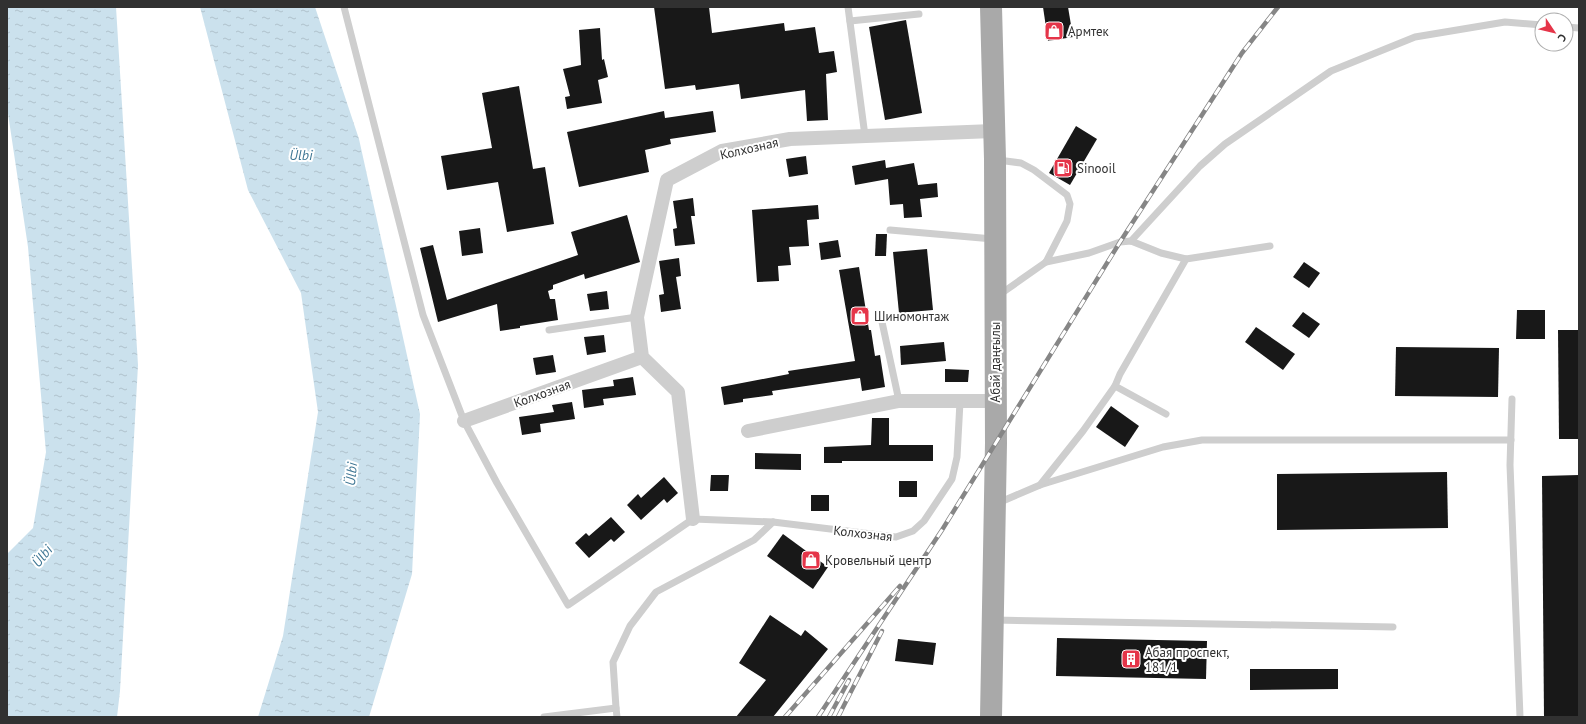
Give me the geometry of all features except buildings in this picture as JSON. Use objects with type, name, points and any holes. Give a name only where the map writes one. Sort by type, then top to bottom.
[{"type":"main road","name":"Абай даңғылы","points":[[991,7],[993,131],[995,159],[996,401],[991,717]]},
{"type":"street","name":"Колхозная","points":[[464,421],[642,357],[637,317],[667,180],[722,151],[790,139],[993,131]]},
{"type":"street","points":[[642,357],[678,392],[694,519]]},
{"type":"street","points":[[748,431],[899,401],[996,401]]},
{"type":"lane","points":[[344,7],[422,315],[464,421],[497,483],[568,605],[694,519]]},
{"type":"lane","points":[[848,7],[865,136]]},
{"type":"lane","points":[[850,21],[919,14]]},
{"type":"lane","points":[[1132,241],[1200,166],[1220,149],[1332,71],[1415,37],[1504,22],[1534,24]]},
{"type":"lane","points":[[995,159],[1021,163],[1034,170],[1066,195],[1070,204],[1067,221],[1046,262]]},
{"type":"lane","points":[[890,230],[995,239]]},
{"type":"lane","points":[[995,298],[1046,262],[1089,253],[1120,242],[1132,241],[1161,253],[1186,259],[1270,246]]},
{"type":"lane","points":[[1040,485],[1083,431],[1115,386],[1120,374],[1186,259]]},
{"type":"lane","points":[[549,330],[637,317]]},
{"type":"lane","points":[[882,322],[899,401]]},
{"type":"lane","points":[[1115,386],[1166,414]]},
{"type":"lane","points":[[1512,399],[1511,440],[1520,717]]},
{"type":"lane","name":"Колхозная","points":[[694,519],[773,522],[896,537],[914,531],[924,521],[952,479],[957,457],[960,402]]},
{"type":"lane","points":[[994,504],[1040,485],[1163,447],[1202,440],[1511,440]]},
{"type":"lane","points":[[617,717],[613,662],[630,626],[656,592],[754,540],[773,522]]},
{"type":"lane","points":[[992,620],[1393,627]]},
{"type":"lane","points":[[544,717],[616,708]]},
{"type":"water","name":"Ülbi","points":[[7,7],[116,7],[138,365],[120,691],[117,717],[7,717],[7,554],[33,528],[46,452],[28,247],[7,107]]},
{"type":"water","name":"Ülbi","points":[[200,7],[315,7],[359,139],[420,414],[412,574],[369,717],[258,717],[283,636],[318,412],[301,293],[248,190]]},
{"type":"railway","points":[[818,717],[942,530],[1120,242],[1242,53],[1278,7]]},
{"type":"railway","points":[[785,717],[900,586]]},
{"type":"railway","points":[[838,717],[882,631]]},
{"type":"railway","points":[[829,717],[849,680]]},
{"type":"place","name":"Армтек","points":[[1054,31]]},
{"type":"place","name":"Sinooil","points":[[1063,168]]},
{"type":"place","name":"Шиномонтаж","points":[[860,316]]},
{"type":"place","name":"Кровельный центр","points":[[811,560]]},
{"type":"place","name":"Абая проспект, 181/1","points":[[1131,659]]}]
